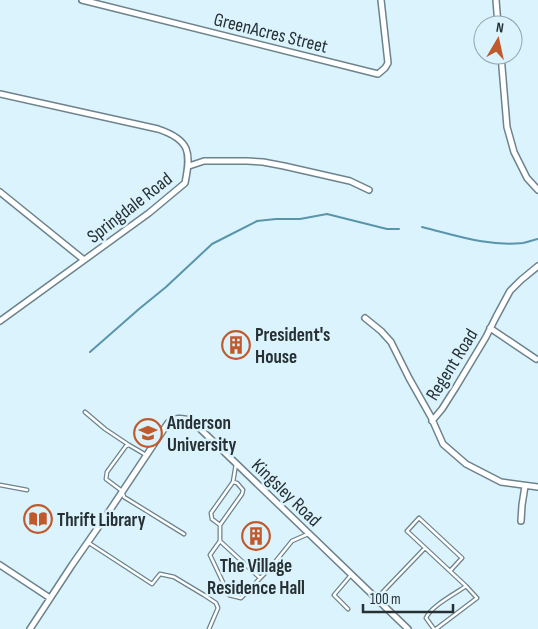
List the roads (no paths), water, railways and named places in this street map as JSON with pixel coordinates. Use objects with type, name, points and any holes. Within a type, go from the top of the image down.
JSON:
[{"type":"street","name":"GreenAcres Street","points":[[82,0],[378,74],[388,63],[381,0]]},
{"type":"street","points":[[496,0],[497,15]]},
{"type":"street","points":[[502,65],[506,127],[514,152],[527,178],[538,190]]},
{"type":"street","name":"Springdale Road","points":[[0,94],[169,132],[178,138],[187,149],[189,166],[185,184],[149,213],[0,321]]},
{"type":"street","points":[[189,166],[204,161],[263,162],[350,181],[368,190]]},
{"type":"street","points":[[0,192],[84,260]]},
{"type":"street","name":"Regent Road","points":[[538,266],[510,292],[456,387],[442,409],[432,420],[443,444],[466,464],[501,482],[538,486]]},
{"type":"street","points":[[365,318],[382,331],[391,342],[432,420]]},
{"type":"street","points":[[490,328],[536,359]]},
{"type":"street","name":"Kingsley Road","points":[[30,629],[146,455],[168,423],[174,418],[191,420],[408,629]]},
{"type":"street","points":[[521,521],[525,486]]},
{"type":"street","points":[[0,565],[50,598]]},
{"type":"lane","points":[[85,412],[105,430],[146,455]]},
{"type":"lane","points":[[130,445],[122,450],[106,478],[122,491],[124,497],[184,534]]},
{"type":"lane","points":[[220,525],[212,519],[211,513],[233,482],[236,464]]},
{"type":"lane","points":[[233,482],[237,483],[243,490],[242,494],[220,525],[220,541],[210,555],[229,595],[241,598],[292,541],[308,534]]},
{"type":"lane","points":[[0,485],[27,490]]},
{"type":"lane","points":[[450,571],[462,558],[419,518],[407,531],[466,586],[477,598],[435,629],[427,621],[427,615],[466,586]]},
{"type":"lane","points":[[220,541],[260,578]]},
{"type":"lane","points":[[88,542],[152,584],[160,574],[174,577],[216,603],[218,608],[209,629]]},
{"type":"lane","points":[[376,599],[425,548]]},
{"type":"lane","points":[[348,609],[334,595],[351,575]]},
{"type":"waterway","points":[[90,352],[166,287],[212,244],[257,221],[300,219],[327,214],[387,229],[399,229]]},
{"type":"waterway","points":[[422,227],[484,242],[510,244],[538,239]]},
{"type":"place","name":"President's House","points":[[236,345]]},
{"type":"place","name":"Anderson University","points":[[148,433]]},
{"type":"place","name":"Thrift Library","points":[[38,519]]},
{"type":"place","name":"The Village Residence Hall","points":[[256,536]]}]
